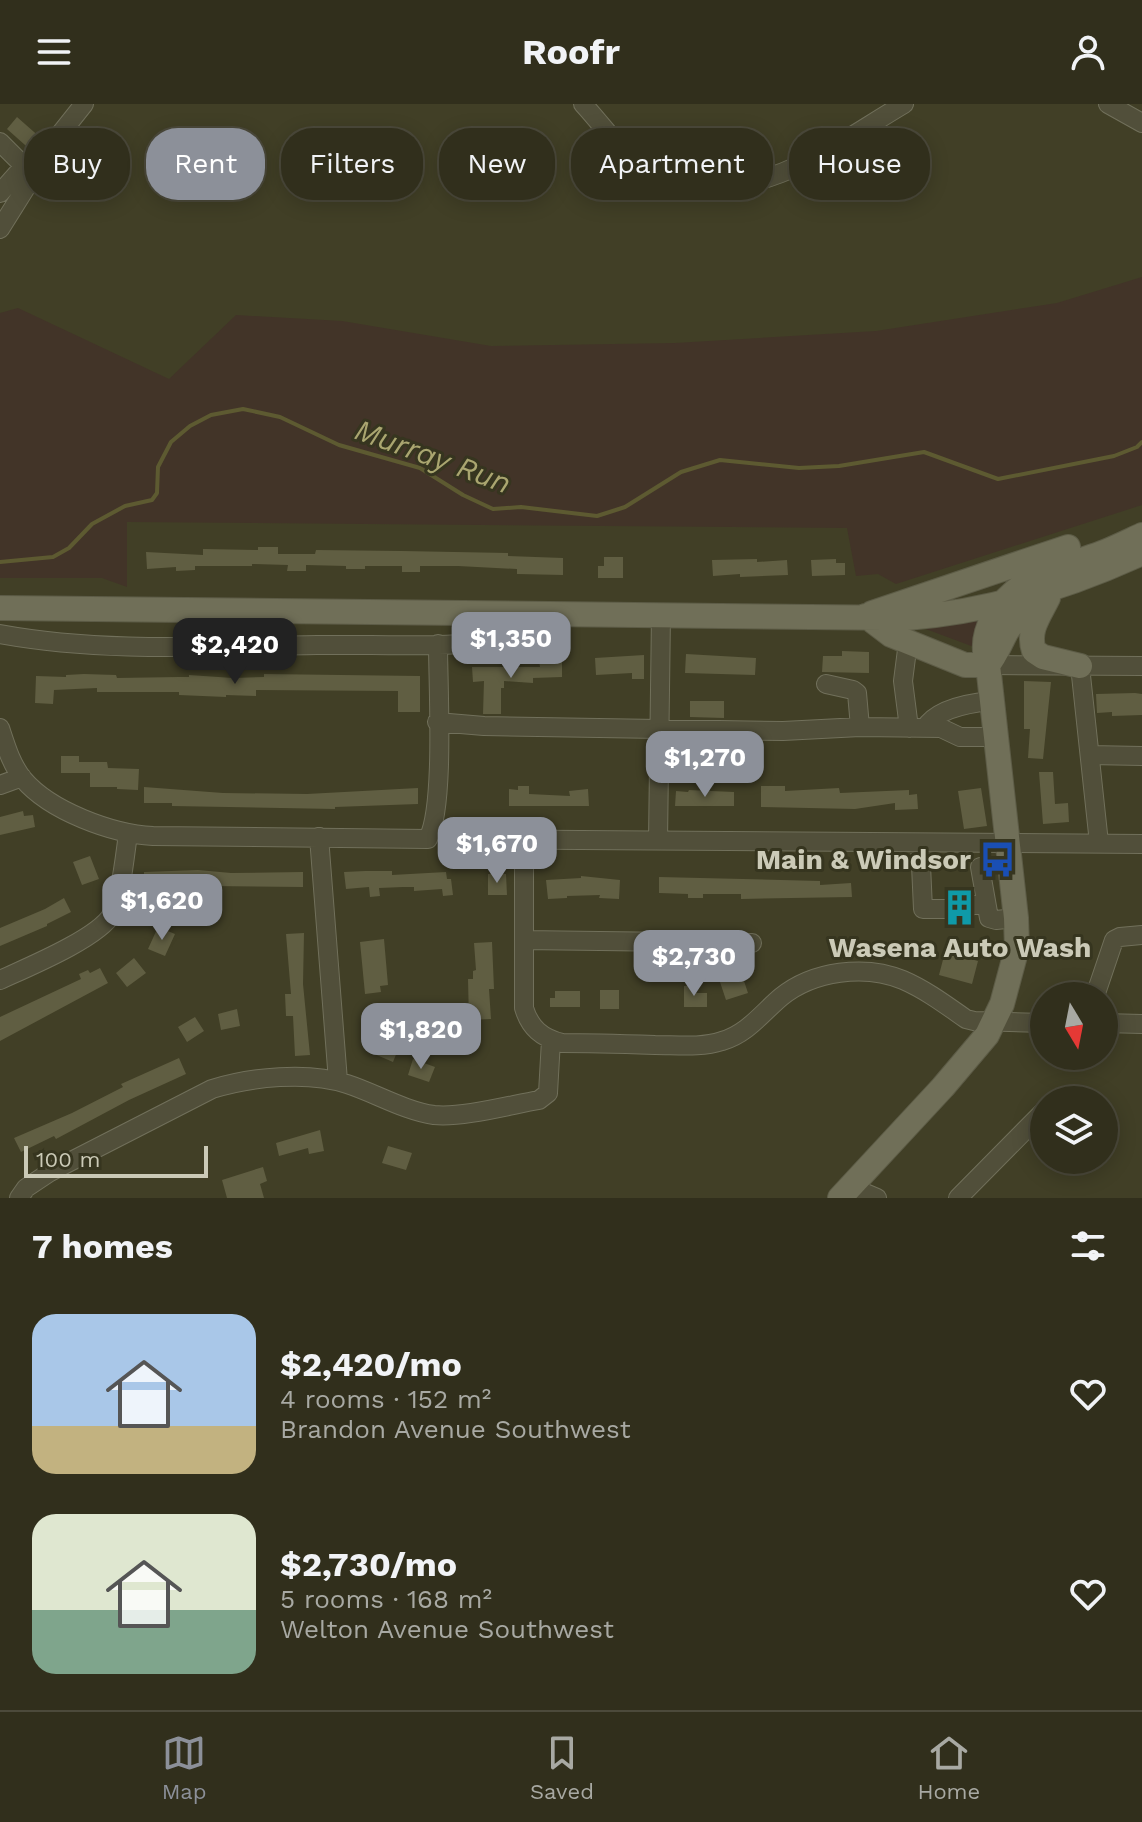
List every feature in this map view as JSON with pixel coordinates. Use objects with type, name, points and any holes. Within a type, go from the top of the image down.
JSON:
[{"type":"main road","points":[[866,616],[913,597],[1142,523]]},
{"type":"main road","points":[[846,1193],[977,1049],[1002,1004],[1017,948],[984,642],[988,627],[1014,590],[1042,573],[1102,553],[1142,535]]},
{"type":"main road","points":[[0,608],[932,616],[1060,589],[1142,553]]},
{"type":"main road","points":[[988,665],[1016,620],[1060,589]]},
{"type":"main road","points":[[1060,589],[1032,629],[1030,639],[1034,651],[1043,657],[1080,666]]},
{"type":"main road","points":[[866,616],[891,635],[965,665],[988,665]]},
{"type":"main road","points":[[866,616],[967,652],[988,665]]},
{"type":"street","points":[[64,128],[84,104]]},
{"type":"street","points":[[583,104],[650,174],[675,188],[689,190],[734,187],[780,175],[835,149],[904,104]]},
{"type":"street","points":[[1108,104],[1142,123]]},
{"type":"street","points":[[0,142],[24,167]]},
{"type":"street","points":[[0,193],[24,174]]},
{"type":"street","points":[[0,229],[24,179]]},
{"type":"street","points":[[0,634],[115,645],[438,644],[518,638],[543,629],[561,614]]},
{"type":"street","points":[[658,841],[661,614]]},
{"type":"street","points":[[908,642],[903,681],[917,728]]},
{"type":"street","points":[[0,728],[12,762],[22,777],[47,799],[112,831],[128,834],[428,839],[435,821],[438,644]]},
{"type":"street","points":[[1119,665],[1142,652]]},
{"type":"street","points":[[988,665],[1142,666]]},
{"type":"street","points":[[1080,666],[1099,843]]},
{"type":"street","points":[[826,684],[857,693],[860,727]]},
{"type":"street","points":[[917,728],[959,706],[991,701]]},
{"type":"street","points":[[437,722],[484,726],[783,731],[860,727],[941,728],[960,737],[995,737]]},
{"type":"street","points":[[1090,755],[1142,756]]},
{"type":"street","points":[[0,785],[22,777]]},
{"type":"street","points":[[0,980],[60,951],[107,921],[116,906],[128,834]]},
{"type":"street","points":[[319,837],[338,1081]]},
{"type":"street","points":[[453,839],[1142,844]]},
{"type":"street","points":[[524,839],[524,1008],[534,1028],[551,1040],[562,1043],[690,1045],[722,1041],[749,1027],[781,997],[800,985],[850,972],[884,974],[900,979],[919,987],[966,1019],[1030,1022]]},
{"type":"street","points":[[920,843],[923,909],[954,909],[985,903]]},
{"type":"street","points":[[980,867],[989,918],[1016,918]]},
{"type":"street","points":[[1100,982],[1114,940],[1142,935]]},
{"type":"street","points":[[524,940],[752,943]]},
{"type":"street","points":[[1118,1023],[1142,1024]]},
{"type":"street","points":[[19,1198],[26,1188],[50,1172],[212,1089],[251,1079],[280,1077],[338,1081],[432,1115],[446,1116],[539,1100],[548,1093],[551,1040]]},
{"type":"street","points":[[958,1198],[1008,1151],[1030,1124]]},
{"type":"street","points":[[846,1193],[877,1198]]},
{"type":"shaded area","points":[[1142,277],[1142,505],[896,584],[878,574],[856,576],[847,528],[127,522],[127,587],[102,578],[0,578],[0,313],[18,308],[169,379],[236,315],[342,321],[491,346],[675,343],[876,331],[1057,303]]},
{"type":"shaded area","points":[[984,613],[974,647],[915,625]]},
{"type":"building","points":[[17,117],[30,128],[24,128],[24,144],[7,129]]},
{"type":"building","points":[[258,547],[278,547],[278,554],[315,554],[316,550],[402,551],[508,553],[508,556],[563,558],[563,575],[517,574],[517,569],[458,566],[420,566],[420,572],[402,572],[402,566],[346,569],[346,566],[306,565],[306,571],[287,571],[288,565],[252,564],[195,566],[195,570],[176,571],[176,567],[147,569],[146,552],[203,555],[203,549],[258,550]]},
{"type":"building","points":[[604,557],[623,557],[623,578],[598,578],[598,566],[604,566]]},
{"type":"building","points":[[757,559],[757,562],[787,560],[788,575],[713,576],[712,560]]},
{"type":"building","points":[[836,559],[836,563],[845,563],[845,575],[812,576],[811,560]]},
{"type":"building","points":[[842,651],[869,652],[869,673],[822,672],[823,656],[842,656]]},
{"type":"building","points":[[686,654],[756,658],[755,675],[685,673]]},
{"type":"building","points":[[644,655],[644,679],[632,679],[632,673],[596,675],[595,658]]},
{"type":"building","points":[[562,660],[562,677],[533,678],[533,683],[504,681],[501,714],[483,714],[484,681],[473,682],[472,667],[540,667],[539,661]]},
{"type":"building","points":[[264,674],[420,676],[420,712],[398,712],[398,691],[256,690],[256,696],[226,697],[179,695],[179,692],[97,692],[97,688],[54,690],[53,704],[35,703],[36,676],[116,675],[117,678],[189,675],[233,678],[264,677]]},
{"type":"building","points":[[1024,681],[1051,682],[1043,759],[1028,758],[1030,729],[1024,729]]},
{"type":"building","points":[[1096,694],[1142,694],[1142,715],[1097,713]]},
{"type":"building","points":[[690,701],[724,701],[724,718],[690,717]]},
{"type":"building","points":[[61,756],[79,756],[79,762],[107,762],[108,768],[139,769],[138,790],[90,787],[90,773],[61,773]]},
{"type":"building","points":[[1039,772],[1053,772],[1055,804],[1068,803],[1069,822],[1043,824]]},
{"type":"building","points":[[518,786],[529,786],[529,794],[570,796],[569,791],[588,789],[589,806],[509,806],[509,789],[518,790]]},
{"type":"building","points":[[761,786],[785,786],[785,791],[839,788],[840,793],[909,790],[909,795],[917,794],[918,809],[895,810],[895,803],[855,809],[761,807]]},
{"type":"building","points":[[144,787],[223,793],[307,794],[418,788],[418,804],[335,809],[172,806],[172,803],[144,803]]},
{"type":"building","points":[[981,788],[987,826],[964,829],[958,791]]},
{"type":"building","points":[[676,791],[734,792],[734,806],[675,806]]},
{"type":"building","points":[[23,811],[24,816],[33,815],[35,827],[0,835],[0,817]]},
{"type":"building","points":[[90,856],[99,879],[82,885],[73,862]]},
{"type":"building","points":[[392,871],[392,875],[446,872],[447,879],[451,879],[453,895],[443,896],[442,889],[414,891],[414,887],[403,887],[379,888],[380,896],[370,897],[369,887],[346,889],[344,872]]},
{"type":"building","points":[[144,872],[303,872],[303,887],[211,886],[154,891],[153,886],[144,887]]},
{"type":"building","points":[[488,874],[506,874],[507,895],[488,895]]},
{"type":"building","points":[[581,876],[620,880],[619,899],[599,898],[600,895],[548,899],[546,880]]},
{"type":"building","points":[[659,877],[820,881],[820,885],[851,883],[852,897],[741,899],[741,894],[703,894],[703,898],[688,898],[688,894],[659,893]]},
{"type":"building","points":[[64,898],[71,912],[0,946],[0,928]]},
{"type":"building","points":[[158,927],[175,934],[165,956],[148,949]]},
{"type":"building","points":[[304,933],[303,984],[310,1055],[295,1056],[293,1016],[286,1016],[285,994],[291,994],[286,934]]},
{"type":"building","points":[[384,939],[388,985],[380,986],[381,992],[365,994],[360,942]]},
{"type":"building","points":[[492,942],[494,989],[489,989],[491,1019],[469,1020],[468,979],[473,979],[473,971],[476,970],[474,943]]},
{"type":"building","points":[[945,952],[978,961],[972,984],[939,975]]},
{"type":"building","points":[[134,958],[146,973],[127,987],[116,973]]},
{"type":"building","points":[[100,968],[108,983],[0,1041],[0,1017],[81,979],[79,974]]},
{"type":"building","points":[[742,975],[748,993],[726,1000],[720,982]]},
{"type":"building","points":[[695,985],[695,993],[707,993],[707,1007],[684,1007],[684,986]]},
{"type":"building","points":[[600,990],[619,990],[619,1009],[600,1009]]},
{"type":"building","points":[[555,991],[580,991],[580,1007],[550,1007],[550,998],[555,998]]},
{"type":"building","points":[[237,1009],[240,1026],[221,1030],[218,1014]]},
{"type":"building","points":[[195,1017],[204,1031],[187,1042],[178,1027]]},
{"type":"building","points":[[378,1038],[399,1047],[393,1062],[372,1053]]},
{"type":"building","points":[[179,1058],[186,1074],[56,1139],[54,1136],[21,1152],[14,1138],[72,1113],[123,1087],[121,1084]]},
{"type":"building","points":[[413,1059],[435,1067],[429,1082],[408,1075]]},
{"type":"building","points":[[320,1130],[324,1151],[309,1154],[308,1148],[279,1156],[276,1143]]},
{"type":"building","points":[[388,1146],[412,1153],[406,1170],[382,1163]]},
{"type":"building","points":[[263,1167],[267,1181],[260,1184],[264,1198],[227,1198],[222,1180]]},
{"type":"waterway","name":"Murray Run","points":[[0,562],[53,557],[69,548],[92,524],[125,506],[152,500],[157,493],[158,467],[171,442],[190,426],[211,415],[243,409],[280,417],[339,445],[420,468],[463,495],[493,509],[521,507],[597,516],[625,507],[681,472],[720,460],[799,468],[839,466],[924,452],[998,479],[1114,456],[1142,442]]},
{"type":"place","name":"Main & Windsor","points":[[997,859]]},
{"type":"place","name":"Wasena Auto Wash","points":[[960,907]]}]
